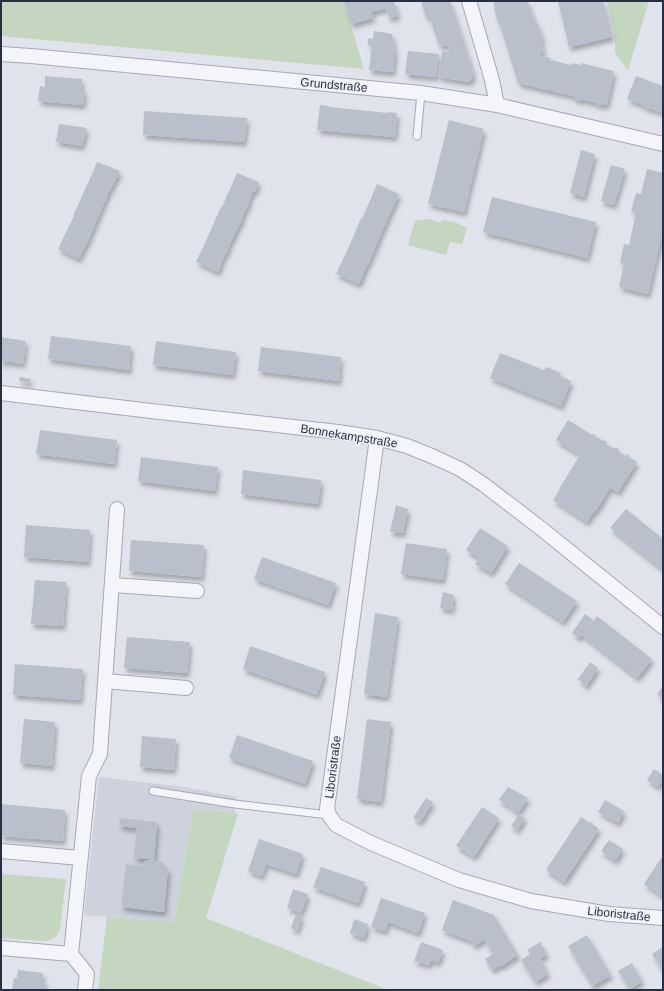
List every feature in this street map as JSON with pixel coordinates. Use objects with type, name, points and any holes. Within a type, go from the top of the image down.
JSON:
[{"type":"street","points":[[469,1],[492,80],[497,105]]},
{"type":"street","name":"Grundstraße","points":[[1,54],[421,93],[497,105],[663,144]]},
{"type":"street","name":"Bonnekampstraße","points":[[1,393],[338,432],[377,438],[407,446],[460,469],[482,484],[544,530],[663,627]]},
{"type":"street","name":"Liboristraße","points":[[377,438],[327,809],[329,815],[336,825],[357,836],[459,880],[531,901],[609,914],[663,918]]},
{"type":"street","points":[[85,990],[87,974],[71,954],[89,776],[100,754],[113,585],[117,509]]},
{"type":"street","points":[[113,585],[197,591]]},
{"type":"street","points":[[105,681],[186,688]]},
{"type":"street","points":[[1,852],[80,858]]},
{"type":"street","points":[[1,948],[71,954]]},
{"type":"lane","points":[[417,136],[421,93]]},
{"type":"lane","points":[[153,791],[235,804],[329,815]]},
{"type":"shaded area","points":[[99,777],[184,787],[237,797],[234,812],[193,810],[174,922],[84,915]]},
{"type":"green space","points":[[1,1],[344,1],[364,69],[1,36]]},
{"type":"green space","points":[[607,1],[649,1],[628,70],[615,53],[615,37]]},
{"type":"green space","points":[[429,219],[441,223],[442,220],[454,222],[467,228],[462,244],[450,242],[446,255],[408,245],[415,221]]},
{"type":"green space","points":[[193,810],[234,812],[238,814],[206,918],[388,990],[98,990],[107,917],[174,922]]},
{"type":"green space","points":[[1,874],[66,879],[60,930],[58,935],[45,941],[1,938]]},
{"type":"building","points":[[344,1],[394,1],[398,16],[389,18],[386,8],[371,12],[373,18],[351,24]]},
{"type":"building","points":[[421,1],[450,1],[474,75],[469,82],[438,77],[442,51],[448,52],[449,46],[439,45],[429,16],[426,18]]},
{"type":"building","points":[[493,1],[528,1],[535,23],[537,22],[543,40],[541,41],[544,52],[540,53],[541,56],[551,58],[550,60],[571,65],[572,63],[581,65],[581,63],[614,71],[607,105],[601,104],[601,106],[581,99],[580,101],[573,98],[573,96],[518,83],[499,22],[498,23]]},
{"type":"building","points":[[558,1],[603,1],[612,37],[569,47]]},
{"type":"building","points":[[374,31],[392,34],[395,53],[393,72],[369,70],[372,46],[368,45],[368,38],[373,39]]},
{"type":"building","points":[[408,51],[439,54],[436,77],[405,74]]},
{"type":"building","points":[[45,76],[82,79],[81,90],[85,90],[83,105],[38,101],[40,86],[45,87]]},
{"type":"building","points":[[636,76],[663,86],[663,113],[650,108],[649,109],[627,99]]},
{"type":"building","points":[[320,105],[397,113],[395,137],[317,130]]},
{"type":"building","points":[[144,111],[247,118],[244,142],[143,135]]},
{"type":"building","points":[[449,120],[484,129],[464,212],[428,204]]},
{"type":"building","points":[[59,124],[87,128],[82,146],[56,142]]},
{"type":"building","points":[[581,150],[595,154],[584,197],[570,193]]},
{"type":"building","points":[[97,162],[120,171],[107,196],[79,259],[58,249]]},
{"type":"building","points":[[611,165],[625,169],[614,205],[601,201]]},
{"type":"building","points":[[647,169],[663,173],[663,230],[648,294],[619,287],[624,264],[620,263],[624,244],[629,245],[636,213],[631,212],[636,193],[641,194]]},
{"type":"building","points":[[237,173],[259,182],[255,192],[253,191],[250,201],[218,272],[196,262]]},
{"type":"building","points":[[377,184],[399,194],[359,284],[336,274]]},
{"type":"building","points":[[492,197],[596,222],[587,258],[483,232]]},
{"type":"building","points":[[51,336],[131,346],[129,370],[48,359]]},
{"type":"building","points":[[1,337],[26,341],[23,364],[5,361],[5,363],[1,362]]},
{"type":"building","points":[[156,341],[236,352],[233,375],[153,365]]},
{"type":"building","points":[[261,347],[341,357],[339,381],[258,371]]},
{"type":"building","points":[[500,353],[544,370],[546,367],[561,373],[560,376],[571,381],[561,406],[490,378]]},
{"type":"building","points":[[20,377],[31,379],[30,383],[19,381]]},
{"type":"building","points":[[568,420],[592,435],[594,434],[603,441],[604,440],[607,442],[606,444],[615,449],[616,447],[619,449],[618,451],[626,456],[627,454],[629,455],[629,457],[637,462],[618,492],[610,488],[596,511],[594,511],[587,522],[553,500],[580,455],[556,440]]},
{"type":"building","points":[[40,430],[117,440],[114,464],[36,454]]},
{"type":"building","points":[[141,457],[218,467],[215,491],[138,481]]},
{"type":"building","points":[[243,470],[321,480],[318,504],[241,494]]},
{"type":"building","points":[[396,505],[408,509],[403,533],[390,532]]},
{"type":"building","points":[[626,509],[663,539],[663,570],[610,528]]},
{"type":"building","points":[[26,525],[90,530],[88,562],[24,557]]},
{"type":"building","points":[[480,528],[508,546],[491,573],[475,564],[479,558],[466,550]]},
{"type":"building","points":[[131,540],[204,545],[202,577],[129,571]]},
{"type":"building","points":[[406,543],[447,549],[443,580],[401,574]]},
{"type":"building","points":[[262,557],[336,583],[328,605],[254,579]]},
{"type":"building","points":[[519,563],[577,601],[563,622],[505,584]]},
{"type":"building","points":[[35,580],[66,582],[63,626],[31,624]]},
{"type":"building","points":[[443,592],[454,595],[452,610],[440,608]]},
{"type":"building","points":[[375,613],[398,617],[387,697],[364,694]]},
{"type":"building","points":[[585,614],[593,620],[579,638],[572,633]]},
{"type":"building","points":[[597,616],[652,659],[637,678],[582,635]]},
{"type":"building","points":[[127,637],[190,642],[187,673],[124,668]]},
{"type":"building","points":[[250,646],[325,672],[317,695],[243,669]]},
{"type":"building","points":[[590,662],[598,668],[586,686],[578,679]]},
{"type":"building","points":[[15,664],[83,669],[80,700],[13,695]]},
{"type":"building","points":[[663,686],[663,699],[657,694]]},
{"type":"building","points":[[24,719],[55,722],[52,766],[20,763]]},
{"type":"building","points":[[367,719],[391,722],[381,802],[357,799]]},
{"type":"building","points":[[237,735],[313,761],[305,784],[229,758]]},
{"type":"building","points":[[142,736],[176,739],[174,770],[140,767]]},
{"type":"building","points":[[654,769],[663,775],[663,779],[658,787],[647,780]]},
{"type":"building","points":[[508,787],[528,798],[518,813],[499,800]]},
{"type":"building","points":[[426,798],[433,802],[420,822],[413,818]]},
{"type":"building","points":[[605,800],[624,811],[618,823],[598,812]]},
{"type":"building","points":[[1,804],[65,810],[63,841],[1,836]]},
{"type":"building","points":[[482,807],[499,818],[474,857],[456,846]]},
{"type":"building","points":[[519,814],[525,818],[517,830],[511,826]]},
{"type":"building","points":[[581,817],[590,823],[593,823],[592,824],[599,829],[564,882],[546,870]]},
{"type":"building","points":[[120,818],[157,822],[154,861],[163,862],[163,868],[168,868],[164,912],[121,907],[126,864],[144,866],[145,860],[149,861],[149,859],[134,858],[137,828],[119,826]]},
{"type":"building","points":[[259,839],[303,854],[296,874],[266,864],[262,876],[248,871]]},
{"type":"building","points":[[609,840],[623,849],[615,861],[601,851]]},
{"type":"building","points":[[663,855],[663,894],[662,896],[644,884]]},
{"type":"building","points":[[321,867],[365,882],[359,901],[357,903],[313,887]]},
{"type":"building","points":[[293,889],[308,894],[301,913],[287,908]]},
{"type":"building","points":[[381,898],[425,913],[418,933],[388,922],[385,931],[371,927]]},
{"type":"building","points":[[453,900],[494,915],[518,955],[492,970],[485,959],[493,954],[484,939],[474,946],[471,941],[442,930]]},
{"type":"building","points":[[296,914],[302,916],[297,931],[291,928]]},
{"type":"building","points":[[354,919],[368,924],[364,938],[350,933]]},
{"type":"building","points":[[587,935],[611,975],[592,986],[568,946]]},
{"type":"building","points":[[421,942],[443,950],[438,963],[431,960],[429,965],[414,961]]},
{"type":"building","points":[[540,942],[547,954],[540,958],[548,974],[535,982],[521,960],[530,954],[527,950]]},
{"type":"building","points":[[663,947],[663,971],[652,954]]},
{"type":"building","points":[[632,963],[642,981],[630,989],[618,971]]},
{"type":"building","points":[[18,970],[43,973],[42,981],[45,981],[44,990],[12,990],[14,978],[17,978]]}]
